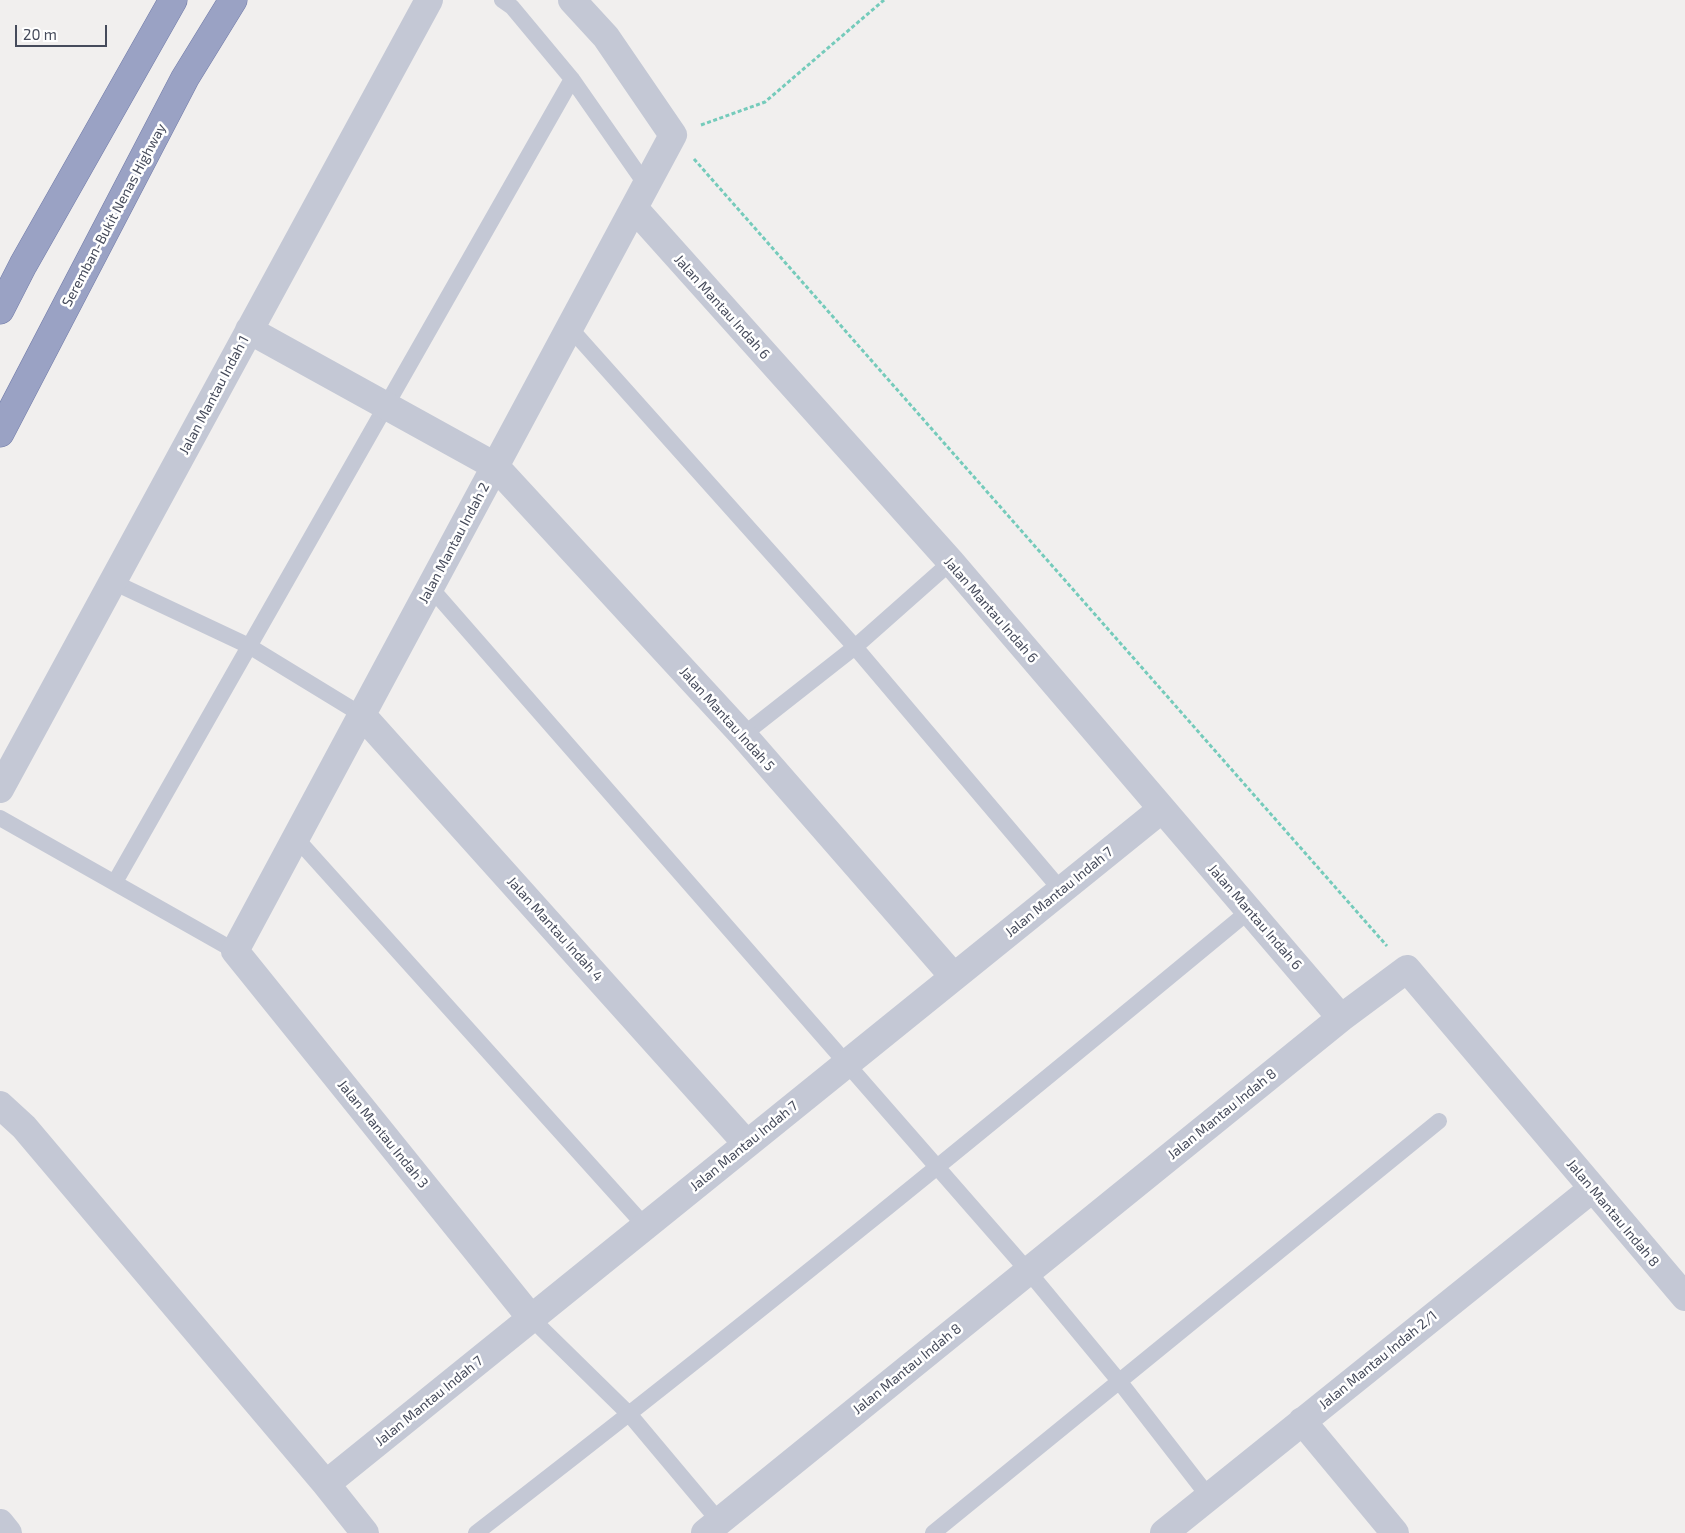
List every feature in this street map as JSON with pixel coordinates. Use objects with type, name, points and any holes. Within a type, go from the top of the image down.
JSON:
[{"type":"highway","points":[[0,310],[23,265],[174,0]]},
{"type":"highway","name":"Seremban-Bukit Nenas Highway","points":[[0,433],[185,78],[234,0]]},
{"type":"street","name":"Jalan Mantau Indah 1","points":[[0,790],[428,0]]},
{"type":"street","points":[[572,0],[606,37],[673,135]]},
{"type":"street","name":"Jalan Mantau Indah 2","points":[[235,951],[673,135]]},
{"type":"street","name":"Jalan Mantau Indah 6","points":[[634,208],[951,562],[1341,1018]]},
{"type":"street","name":"Jalan Mantau Indah 5","points":[[249,330],[387,404],[495,466],[743,735],[954,977]]},
{"type":"street","name":"Jalan Mantau Indah 4","points":[[362,715],[747,1144]]},
{"type":"street","name":"Jalan Mantau Indah 7","points":[[326,1484],[1162,809]]},
{"type":"street","name":"Jalan Mantau Indah 3","points":[[235,951],[531,1318]]},
{"type":"street","name":"Jalan Mantau Indah 8","points":[[712,1527],[1341,1018],[1407,969],[1685,1297]]},
{"type":"street","points":[[0,1105],[24,1127],[326,1484],[365,1533]]},
{"type":"street","name":"Jalan Mantau Indah 2/1","points":[[1164,1533],[1592,1189]]},
{"type":"street","points":[[1302,1421],[1395,1533]]},
{"type":"street","points":[[0,1523],[8,1533]]},
{"type":"lane","points":[[502,0],[512,7],[572,79],[646,185]]},
{"type":"lane","points":[[115,882],[572,79]]},
{"type":"lane","points":[[570,328],[854,647],[1061,890]]},
{"type":"lane","points":[[743,735],[854,647],[951,562]]},
{"type":"lane","points":[[113,582],[249,646],[362,715]]},
{"type":"lane","points":[[430,587],[1028,1271],[1119,1381],[1209,1496]]},
{"type":"lane","points":[[0,818],[235,951]]},
{"type":"lane","points":[[296,838],[645,1226]]},
{"type":"lane","points":[[476,1533],[630,1414],[938,1168],[1249,911]]},
{"type":"lane","points":[[932,1533],[1439,1120]]},
{"type":"lane","points":[[531,1318],[630,1414],[712,1527]]},
{"type":"path","points":[[884,0],[765,102],[673,135],[1407,969]]}]
